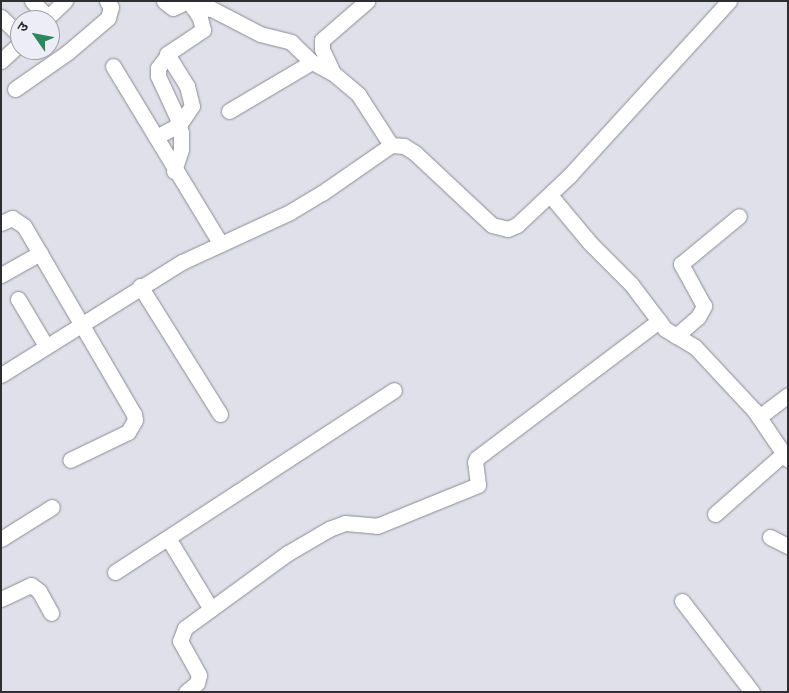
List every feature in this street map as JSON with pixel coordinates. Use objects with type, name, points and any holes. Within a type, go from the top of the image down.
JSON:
[{"type":"street","points":[[56,10],[65,1]]},
{"type":"street","points":[[15,89],[68,52],[108,18],[111,7],[107,1]]},
{"type":"street","points":[[164,1],[173,8],[190,3],[212,9],[260,34],[286,40],[312,62],[333,73],[358,94],[391,145]]},
{"type":"street","points":[[333,73],[322,49],[322,40],[367,1]]},
{"type":"street","points":[[1,375],[140,286],[221,244],[290,212],[391,145],[404,146],[414,153],[484,220],[500,228],[517,225],[550,195],[729,1]]},
{"type":"street","points":[[174,171],[181,149],[179,125],[158,76],[158,68],[167,54],[203,30],[190,3]]},
{"type":"street","points":[[1,17],[10,26]]},
{"type":"street","points":[[156,137],[179,125],[191,112],[192,98],[167,54]]},
{"type":"street","points":[[229,111],[312,62]]},
{"type":"street","points":[[113,66],[156,137],[174,171],[206,215],[221,244]]},
{"type":"street","points":[[550,195],[590,243],[631,284],[659,321],[676,336],[701,353],[759,417],[785,457],[715,514]]},
{"type":"street","points":[[676,336],[698,317],[704,306],[681,264],[739,216]]},
{"type":"street","points":[[1,223],[12,218],[20,220],[82,322],[136,420],[128,432],[70,460]]},
{"type":"street","points":[[1,275],[40,253]]},
{"type":"street","points":[[140,286],[220,414]]},
{"type":"street","points":[[18,298],[46,346]]},
{"type":"street","points":[[186,692],[197,683],[200,675],[182,647],[180,637],[185,628],[288,553],[329,529],[345,523],[377,526],[476,486],[480,482],[475,462],[477,458],[659,321]]},
{"type":"street","points":[[116,572],[394,390]]},
{"type":"street","points":[[759,417],[788,396]]},
{"type":"street","points":[[1,539],[52,508]]},
{"type":"street","points":[[770,537],[788,546]]},
{"type":"street","points":[[168,538],[211,608]]},
{"type":"street","points":[[1,600],[31,585],[52,613]]},
{"type":"street","points":[[682,601],[752,692]]}]
